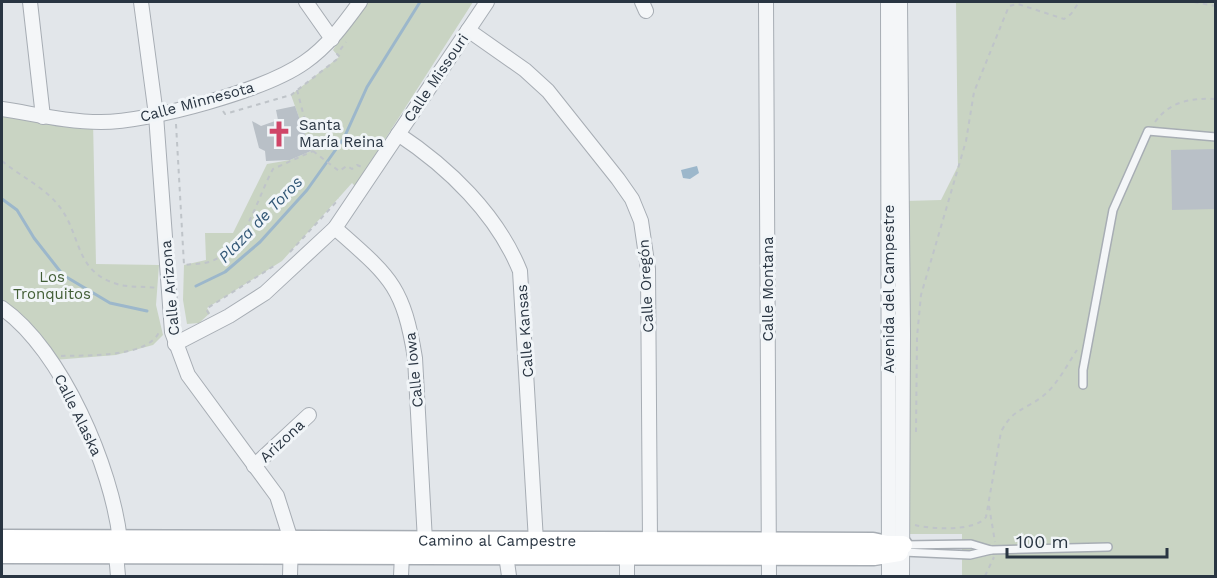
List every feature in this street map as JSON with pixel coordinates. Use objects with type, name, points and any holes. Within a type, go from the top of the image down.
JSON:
[{"type":"street","points":[[30,2],[43,117]]},
{"type":"street","name":"Calle Arizona","points":[[141,2],[156,115],[172,332],[175,344],[194,384],[277,496],[291,547],[290,576]]},
{"type":"street","points":[[306,2],[332,39]]},
{"type":"street","name":"Calle Minnesota","points":[[2,109],[43,117],[105,122],[156,115],[270,81],[307,62],[332,39],[360,2]]},
{"type":"street","name":"Calle Missouri","points":[[175,344],[230,316],[265,293],[335,228],[487,2]]},
{"type":"street","name":"Calle Montana","points":[[766,2],[769,576]]},
{"type":"street","name":"Avenida del Campestre","points":[[888,2],[895,133],[897,333],[895,549],[889,576]]},
{"type":"street","name":"Avenida del Campestre","points":[[895,133],[900,2]]},
{"type":"street","name":"Calle Oregón","points":[[468,30],[525,70],[548,91],[618,179],[632,199],[641,221],[648,269],[650,541]]},
{"type":"street","name":"Calle Kansas","points":[[398,134],[439,164],[467,192],[502,236],[520,271],[536,541]]},
{"type":"street","name":"Calle Iowa","points":[[335,228],[384,271],[394,284],[411,330],[415,358],[426,541]]},
{"type":"street","name":"Calle Alaska","points":[[2,308],[37,339],[69,392],[106,474],[117,511],[118,576]]},
{"type":"street","name":"Arizona","points":[[254,466],[309,415]]},
{"type":"street","name":"Camino al Campestre","points":[[2,539],[118,547]]},
{"type":"street","name":"Camino al Campestre","points":[[2,554],[118,547],[291,547],[426,541],[650,541],[769,549]]},
{"type":"street","name":"Camino al Campestre","points":[[291,547],[402,555],[627,556],[873,542],[895,549]]},
{"type":"street","name":"Avenida del Campestre","points":[[895,549],[902,576]]},
{"type":"street","points":[[401,576],[402,555]]},
{"type":"street","points":[[506,555],[509,576]]},
{"type":"street","points":[[627,556],[627,576]]},
{"type":"lane","points":[[1083,385],[1083,370],[1113,210],[1148,131],[1215,137]]},
{"type":"lane","name":"Camino al Campestre","points":[[895,549],[971,544],[994,551]]},
{"type":"lane","name":"Camino al Campestre","points":[[895,549],[970,555],[994,551],[1108,547]]},
{"type":"path","points":[[916,433],[917,337],[921,296],[966,141],[974,92],[1009,6],[1018,4],[1064,19],[1071,14],[1079,2]]},
{"type":"path","points":[[1194,2],[1215,6]]},
{"type":"path","points":[[221,105],[225,114],[291,95],[339,57],[337,54],[350,36]]},
{"type":"path","points":[[297,90],[313,151],[339,171],[347,166],[351,169],[357,165],[367,169]]},
{"type":"path","points":[[1148,131],[1161,113],[1176,103],[1196,98],[1215,99]]},
{"type":"path","points":[[176,122],[184,265],[210,262],[229,251],[251,219],[273,169],[313,151]]},
{"type":"path","points":[[2,161],[40,187],[62,210],[82,260],[98,275],[117,284],[157,288],[157,296]]},
{"type":"path","points":[[290,252],[345,192]]},
{"type":"path","points":[[210,313],[206,309],[282,261]]},
{"type":"path","points":[[60,356],[113,355],[149,344],[158,336],[161,327]]},
{"type":"path","points":[[915,514],[915,526],[971,527],[986,517],[998,444],[1005,424],[1011,414],[1043,396],[1064,370],[1092,328]]},
{"type":"path","points":[[988,503],[995,542]]},
{"type":"path","points":[[985,576],[994,551]]},
{"type":"green space","points":[[367,2],[473,2],[355,186],[352,183],[282,261],[207,308],[210,313],[199,323],[187,324],[183,300],[184,265],[206,260],[205,233],[233,233],[267,164],[290,160],[311,151],[291,95],[339,57],[333,50],[348,24]]},
{"type":"green space","points":[[956,2],[1215,2],[1215,576],[962,576],[962,534],[910,534],[905,201],[941,200],[958,166]]},
{"type":"green space","name":"Los Tronquitos","points":[[2,106],[93,121],[96,264],[159,265],[156,305],[163,335],[153,345],[116,355],[54,360],[2,306]]},
{"type":"water","points":[[697,166],[699,173],[690,179],[683,178],[681,170]]},
{"type":"building","name":"Santa María Reina","points":[[295,106],[311,151],[290,160],[266,161],[265,151],[259,148],[252,121],[261,126],[278,120],[276,110]]},
{"type":"building","points":[[1215,149],[1215,209],[1172,210],[1171,150]]},
{"type":"waterway","name":"Plaza de Toros","points":[[196,286],[225,272],[260,242],[307,190],[344,138],[367,87],[420,2]]},
{"type":"waterway","name":"Plaza de Toros","points":[[2,199],[17,210],[34,238],[63,275],[110,303],[147,311]]},
{"type":"place","name":"Santa María Reina","points":[[279,134]]}]
